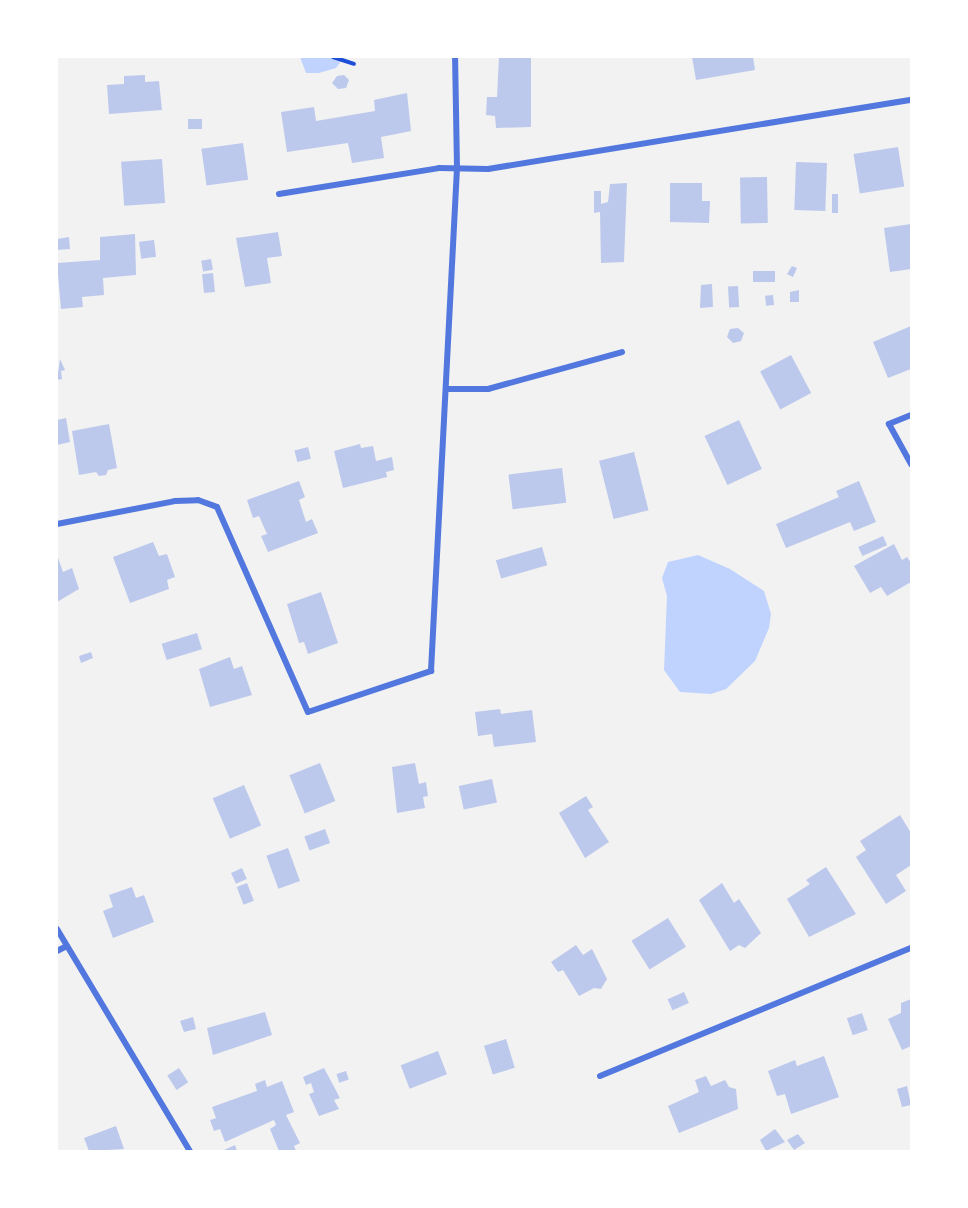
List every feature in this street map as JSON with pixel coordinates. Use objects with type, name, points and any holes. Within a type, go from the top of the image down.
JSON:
[{"type":"street","points":[[57,524],[175,501],[198,500],[217,507],[308,712],[431,671],[448,389],[457,168],[455,57]]},
{"type":"street","points":[[279,194],[457,168],[488,169],[688,139],[911,100]]},
{"type":"street","points":[[448,389],[488,390],[622,352]]},
{"type":"street","points":[[911,415],[889,424],[911,464]]},
{"type":"street","points":[[57,929],[190,1151]]},
{"type":"street","points":[[57,951],[67,946]]},
{"type":"street","points":[[600,1076],[911,948]]},
{"type":"path","points":[[333,57],[354,64]]},
{"type":"water","points":[[300,57],[344,57],[336,68],[319,73],[306,73]]},
{"type":"water","points":[[698,555],[730,569],[764,591],[771,614],[769,628],[755,661],[726,689],[711,694],[680,692],[664,670],[667,596],[662,578],[668,562]]},
{"type":"building","points":[[499,57],[531,57],[531,127],[496,128],[495,116],[486,115],[487,97],[497,97]]},
{"type":"building","points":[[692,57],[753,57],[755,70],[696,80]]},
{"type":"building","points":[[145,75],[145,82],[159,81],[162,110],[109,114],[107,85],[124,84],[124,76]]},
{"type":"building","points":[[344,75],[349,80],[346,88],[338,89],[332,83],[337,76]]},
{"type":"building","points":[[407,93],[411,131],[381,137],[384,158],[352,163],[348,143],[287,152],[281,112],[314,107],[316,121],[375,111],[374,100]]},
{"type":"building","points":[[188,119],[202,119],[202,129],[188,129]]},
{"type":"building","points":[[243,143],[248,180],[207,185],[201,149]]},
{"type":"building","points":[[898,147],[904,187],[860,194],[854,154]]},
{"type":"building","points":[[162,159],[165,203],[124,206],[121,162]]},
{"type":"building","points":[[796,162],[827,163],[825,211],[794,210]]},
{"type":"building","points":[[740,177],[767,177],[768,223],[741,223]]},
{"type":"building","points":[[627,183],[624,262],[601,263],[600,212],[594,213],[594,191],[601,191],[601,204],[608,202],[610,184]]},
{"type":"building","points":[[670,183],[702,183],[702,201],[710,201],[709,223],[670,222]]},
{"type":"building","points":[[832,194],[838,194],[838,213],[832,213]]},
{"type":"building","points":[[911,224],[911,269],[890,272],[884,228]]},
{"type":"building","points":[[278,232],[282,256],[267,258],[271,283],[245,287],[236,238]]},
{"type":"building","points":[[135,234],[136,275],[103,278],[104,295],[82,297],[83,307],[61,309],[57,263],[100,260],[100,237]]},
{"type":"building","points":[[69,237],[70,249],[57,250],[57,239]]},
{"type":"building","points":[[154,240],[156,257],[141,259],[139,242]]},
{"type":"building","points":[[211,259],[213,270],[203,272],[201,261]]},
{"type":"building","points":[[792,266],[797,268],[793,277],[787,274]]},
{"type":"building","points":[[753,271],[775,271],[775,282],[753,282]]},
{"type":"building","points":[[213,273],[215,292],[204,293],[202,274]]},
{"type":"building","points":[[712,284],[713,307],[700,308],[701,285]]},
{"type":"building","points":[[738,286],[739,307],[729,307],[728,287]]},
{"type":"building","points":[[799,290],[799,302],[790,302],[790,292]]},
{"type":"building","points":[[773,295],[774,305],[766,306],[765,296]]},
{"type":"building","points":[[911,326],[911,369],[888,378],[873,342]]},
{"type":"building","points":[[738,328],[744,333],[741,341],[733,343],[727,337],[730,329]]},
{"type":"building","points":[[791,355],[811,393],[780,409],[760,371]]},
{"type":"building","points":[[60,359],[65,370],[61,371],[62,379],[57,380]]},
{"type":"building","points":[[66,418],[70,442],[57,445],[57,420]]},
{"type":"building","points":[[739,420],[762,469],[727,485],[705,436]]},
{"type":"building","points":[[109,424],[117,468],[108,470],[106,475],[99,476],[96,472],[79,475],[72,431]]},
{"type":"building","points":[[360,444],[361,448],[373,446],[376,461],[392,457],[394,470],[386,472],[387,477],[343,488],[334,451]]},
{"type":"building","points":[[308,447],[311,459],[297,462],[294,450]]},
{"type":"building","points":[[634,452],[649,510],[614,519],[599,461]]},
{"type":"building","points":[[562,468],[566,503],[513,509],[508,475]]},
{"type":"building","points":[[299,481],[305,497],[299,500],[306,522],[312,519],[318,533],[268,552],[261,536],[267,534],[259,516],[253,518],[247,500]]},
{"type":"building","points":[[859,481],[876,522],[854,531],[850,522],[786,548],[776,524],[839,497],[836,491]]},
{"type":"building","points":[[883,536],[887,545],[862,556],[858,547]]},
{"type":"building","points":[[153,542],[159,556],[167,554],[175,577],[167,580],[169,589],[130,603],[113,557]]},
{"type":"building","points":[[894,544],[902,560],[907,557],[911,563],[911,582],[887,596],[881,587],[870,593],[854,566]]},
{"type":"building","points":[[542,547],[547,565],[501,578],[496,560]]},
{"type":"building","points":[[57,555],[63,572],[72,568],[79,589],[57,602]]},
{"type":"building","points":[[321,592],[338,643],[308,654],[304,642],[299,643],[287,604]]},
{"type":"building","points":[[197,633],[202,649],[167,660],[162,644]]},
{"type":"building","points":[[91,652],[93,658],[81,663],[79,656]]},
{"type":"building","points":[[230,657],[234,669],[242,666],[252,695],[210,707],[199,669]]},
{"type":"building","points":[[500,709],[501,714],[532,710],[536,742],[494,747],[492,734],[478,736],[475,712]]},
{"type":"building","points":[[320,763],[335,801],[305,813],[289,775]]},
{"type":"building","points":[[415,763],[419,784],[426,782],[428,796],[423,797],[425,808],[397,813],[392,767]]},
{"type":"building","points":[[492,779],[497,802],[464,810],[459,786]]},
{"type":"building","points":[[244,785],[261,826],[230,839],[213,798]]},
{"type":"building","points":[[586,796],[593,807],[588,810],[609,842],[585,858],[559,813]]},
{"type":"building","points":[[900,815],[911,833],[911,865],[896,875],[906,891],[886,904],[856,857],[866,850],[860,841]]},
{"type":"building","points":[[325,829],[330,843],[309,851],[304,837]]},
{"type":"building","points":[[288,848],[300,881],[278,889],[266,856]]},
{"type":"building","points":[[826,867],[856,914],[809,937],[787,899],[810,884],[806,880]]},
{"type":"building","points":[[242,868],[247,879],[236,884],[231,873]]},
{"type":"building","points":[[247,883],[254,901],[244,905],[237,887]]},
{"type":"building","points":[[722,883],[734,903],[739,899],[761,933],[745,948],[739,945],[730,951],[699,900]]},
{"type":"building","points":[[132,887],[136,898],[144,895],[154,922],[113,938],[103,911],[113,907],[109,895]]},
{"type":"building","points":[[668,918],[686,947],[650,970],[632,941]]},
{"type":"building","points":[[576,945],[583,955],[592,949],[607,979],[601,989],[594,988],[579,996],[563,970],[558,972],[551,962]]},
{"type":"building","points":[[684,992],[689,1003],[672,1010],[668,999]]},
{"type":"building","points":[[911,999],[911,1046],[902,1050],[888,1019],[901,1013],[901,1003]]},
{"type":"building","points":[[265,1012],[272,1035],[213,1055],[207,1028]]},
{"type":"building","points":[[862,1013],[868,1030],[853,1035],[847,1018]]},
{"type":"building","points":[[193,1017],[196,1029],[184,1032],[180,1021]]},
{"type":"building","points":[[506,1039],[515,1068],[493,1074],[484,1046]]},
{"type":"building","points":[[438,1051],[447,1074],[410,1089],[401,1065]]},
{"type":"building","points":[[824,1056],[839,1097],[791,1114],[785,1094],[777,1096],[768,1071],[795,1060],[797,1066]]},
{"type":"building","points":[[179,1068],[188,1082],[177,1090],[167,1076]]},
{"type":"building","points":[[324,1068],[340,1098],[334,1100],[339,1109],[319,1116],[309,1094],[314,1092],[311,1083],[306,1085],[303,1077]]},
{"type":"building","points":[[346,1071],[349,1080],[339,1083],[336,1074]]},
{"type":"building","points":[[706,1076],[711,1086],[725,1080],[729,1087],[736,1089],[738,1109],[679,1133],[668,1106],[699,1092],[695,1080]]},
{"type":"building","points":[[265,1080],[267,1087],[282,1081],[294,1112],[286,1115],[300,1143],[294,1146],[296,1151],[279,1151],[270,1129],[276,1125],[274,1120],[225,1142],[220,1129],[214,1131],[210,1120],[216,1118],[212,1107],[257,1091],[255,1084]]},
{"type":"building","points":[[907,1086],[911,1105],[902,1107],[897,1089]]},
{"type":"building","points":[[116,1126],[124,1149],[89,1151],[84,1138]]},
{"type":"building","points":[[775,1129],[785,1142],[766,1151],[760,1140]]},
{"type":"building","points":[[798,1134],[805,1143],[794,1150],[787,1140]]},
{"type":"building","points":[[235,1145],[237,1151],[222,1151]]}]
